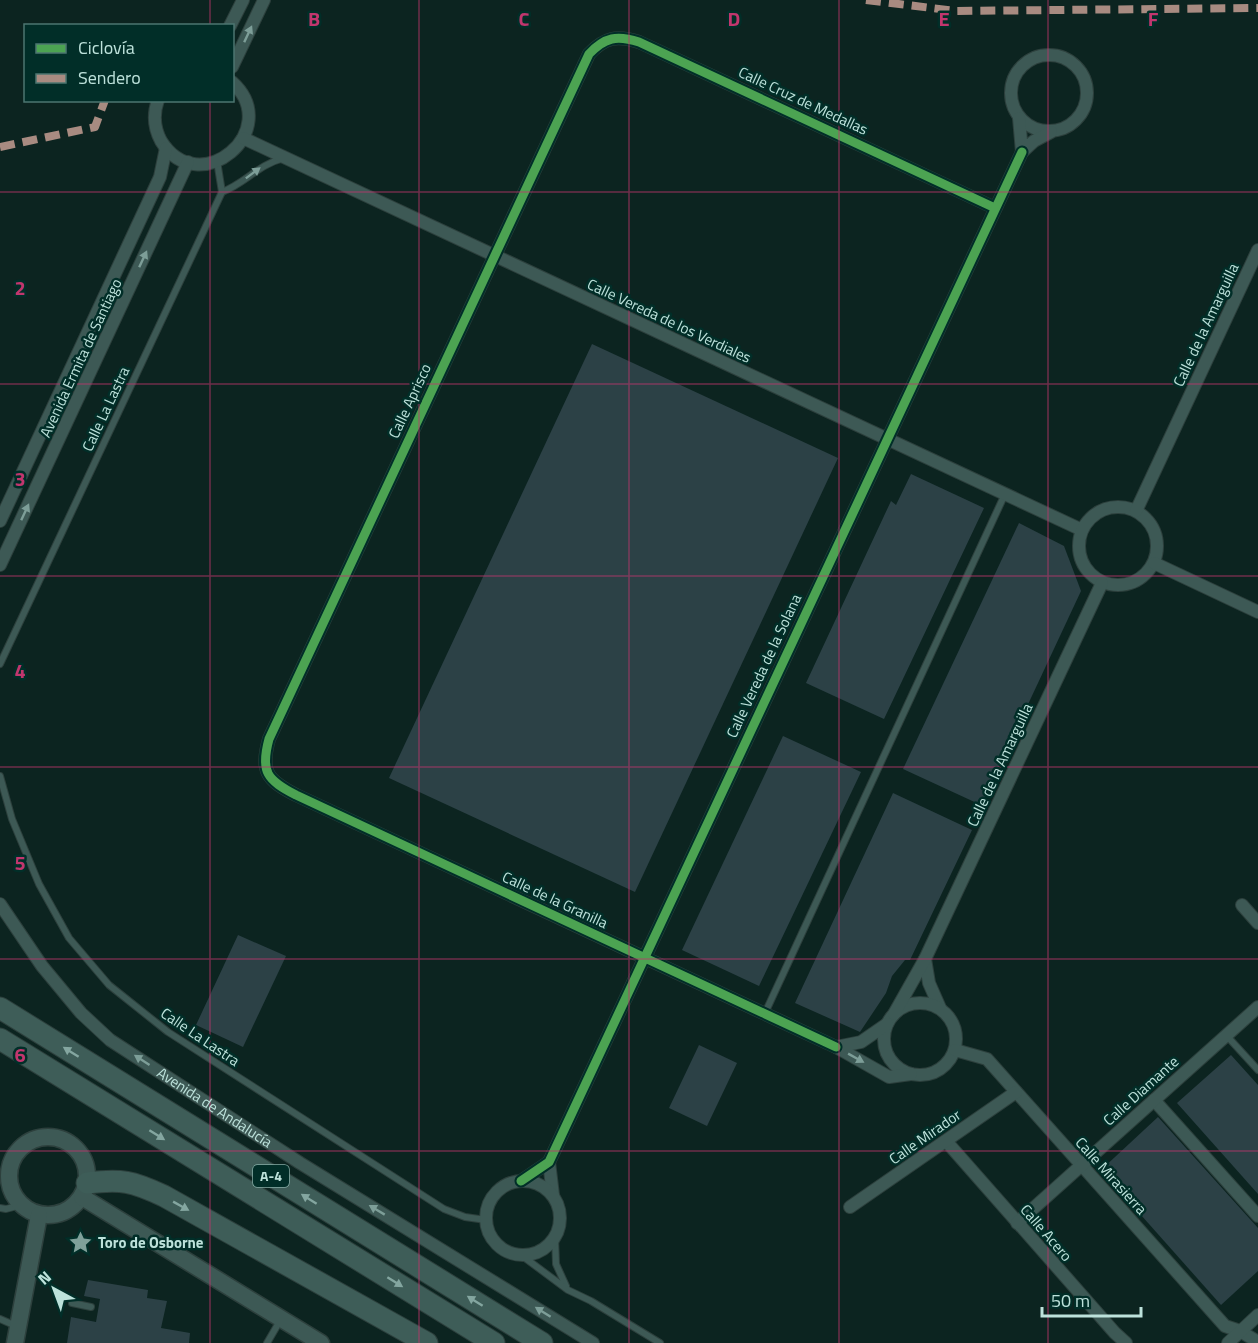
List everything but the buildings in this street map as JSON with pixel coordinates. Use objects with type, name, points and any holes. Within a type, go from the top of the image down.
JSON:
[{"type":"highway","name":"A-4","points":[[0,1008],[542,1343]]},
{"type":"highway","name":"A-4","points":[[0,1039],[494,1343]]},
{"type":"highway","points":[[84,1190],[116,1180],[146,1188],[427,1343]]},
{"type":"street","points":[[231,24],[243,0]]},
{"type":"street","points":[[234,63],[264,0]]},
{"type":"street","name":"Calle Cruz de Medallas","points":[[596,47],[610,39],[624,37],[639,42],[995,208]]},
{"type":"street","name":"Calle Aprisco","points":[[266,772],[264,755],[269,739],[589,54],[596,47]]},
{"type":"street","points":[[1052,55],[1064,58],[1075,65],[1083,75],[1087,87],[1082,112],[1074,122],[1063,129],[1051,132],[1028,126],[1019,118],[1012,106],[1010,94],[1012,81],[1027,61],[1039,56],[1052,55]]},
{"type":"street","points":[[158,102],[154,119],[158,135],[166,148],[176,157],[188,162],[203,164],[217,162],[228,156],[243,138],[248,126],[245,99],[234,85]]},
{"type":"street","points":[[1019,118],[1022,152]]},
{"type":"street","name":"Calle Vereda de la Solana","points":[[549,1162],[1022,152],[1034,141],[1051,132]]},
{"type":"street","name":"Calle Vereda de los Verdiales","points":[[243,138],[1082,530]]},
{"type":"street","name":"Avenida Ermita de Santiago","points":[[0,521],[160,177],[166,148]]},
{"type":"street","name":"Avenida Ermita de Santiago","points":[[0,565],[188,162]]},
{"type":"street","name":"Calle de la Amarguilla","points":[[1136,511],[1257,256]]},
{"type":"street","points":[[1121,507],[1136,511],[1148,520],[1156,533],[1158,548],[1154,563],[1146,575],[1132,584],[1118,586],[1102,583],[1090,574],[1081,561],[1078,546],[1082,530],[1091,517],[1105,509],[1121,507]]},
{"type":"street","points":[[1154,563],[1258,612]]},
{"type":"street","name":"Calle de la Amarguilla","points":[[891,1019],[925,959],[1102,583]]},
{"type":"street","name":"Calle de la Granilla","points":[[266,772],[279,786],[296,795],[836,1047],[889,1077],[913,1074]]},
{"type":"street","name":"Avenida de Andalucía","points":[[0,904],[42,966],[81,1013],[110,1040],[300,1163],[593,1343]]},
{"type":"street","points":[[1242,905],[1258,923]]},
{"type":"street","points":[[925,959],[930,982],[940,1008]]},
{"type":"street","points":[[836,1047],[861,1042],[904,1007],[916,1003],[928,1004],[940,1008],[949,1016],[955,1027],[957,1039],[950,1060],[934,1073],[913,1074],[901,1070],[891,1061],[885,1043],[891,1019]]},
{"type":"street","name":"Calle Diamante","points":[[1017,1223],[1258,1007]]},
{"type":"street","name":"Calle Mirasierra","points":[[955,1050],[987,1059],[1225,1326],[1240,1330],[1258,1342]]},
{"type":"street","name":"Calle Mirador","points":[[850,1207],[1016,1092]]},
{"type":"street","points":[[1154,1100],[1258,1216]]},
{"type":"street","points":[[0,1149],[9,1171],[11,1189],[21,1205],[39,1215],[52,1216],[74,1206],[84,1190],[88,1174],[76,1148],[57,1138],[46,1137],[26,1144],[12,1161],[9,1171]]},
{"type":"street","name":"Calle Acero","points":[[946,1141],[1126,1343]]},
{"type":"street","points":[[549,1162],[553,1195],[560,1216],[555,1237],[540,1251],[521,1255],[501,1248],[488,1231],[486,1220],[492,1198],[510,1184],[521,1181],[549,1162]]},
{"type":"street","points":[[521,1181],[538,1184],[553,1195]]},
{"type":"street","points":[[84,1190],[321,1343]]},
{"type":"street","points":[[16,1335],[39,1215]]},
{"type":"street","points":[[1228,1343],[1258,1315]]},
{"type":"lane","points":[[217,162],[222,192],[233,188],[267,163],[285,158]]},
{"type":"lane","name":"Calle La Lastra","points":[[0,664],[222,192]]},
{"type":"lane","points":[[765,1014],[1005,494]]},
{"type":"lane","name":"Calle La Lastra","points":[[0,776],[12,819],[39,884],[69,938],[109,985],[168,1032],[444,1209],[465,1217],[486,1220]]},
{"type":"lane","points":[[1226,1035],[1258,1070]]},
{"type":"lane","points":[[0,1208],[6,1209],[21,1205]]},
{"type":"lane","points":[[555,1237],[556,1264],[568,1290]]},
{"type":"lane","points":[[521,1255],[568,1290],[591,1301],[660,1343]]},
{"type":"lane","points":[[72,1303],[91,1307]]},
{"type":"lane","points":[[0,1319],[16,1335]]},
{"type":"lane","points":[[267,1343],[281,1319]]},
{"type":"marked path","points":[[866,0],[956,11],[1258,8]]},
{"type":"marked path","points":[[0,147],[95,127],[104,102]]},
{"type":"cycle path","points":[[836,1047],[296,795],[278,785],[268,774],[265,760],[266,750],[269,739],[589,54],[600,44],[618,38],[639,42],[995,208]]},
{"type":"cycle path","points":[[521,1181],[549,1162],[1022,152]]},
{"type":"place","name":"Toro de Osborne","points":[[80,1243]]}]
